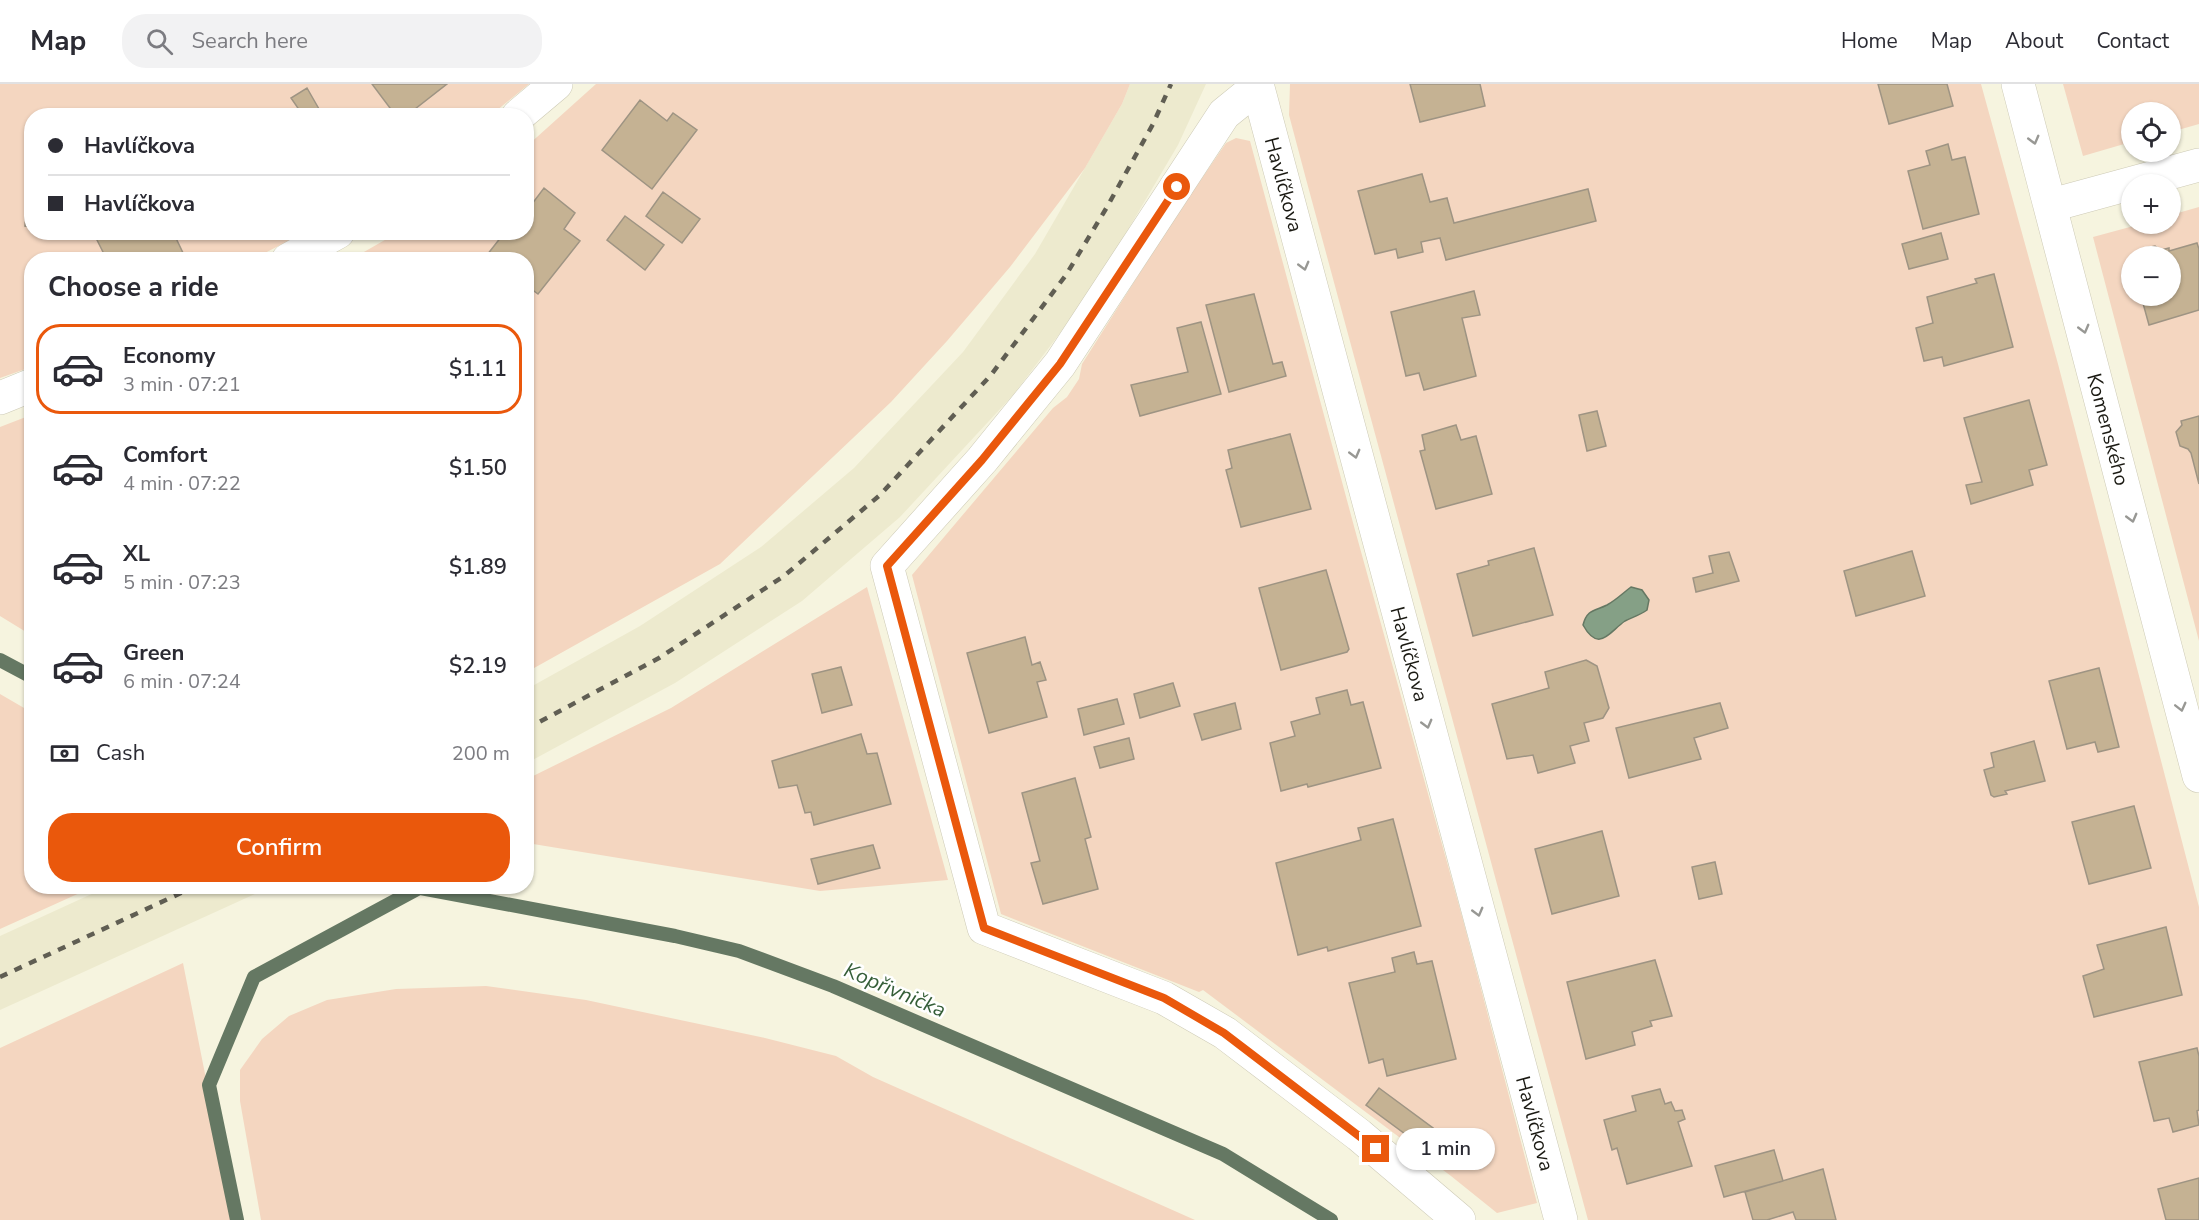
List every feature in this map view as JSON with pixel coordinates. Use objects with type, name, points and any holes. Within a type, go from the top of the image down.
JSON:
[{"type":"street","points":[[528,108],[556,84]]},
{"type":"street","name":"Komenského","points":[[2018,84],[2052,205],[2199,776]]},
{"type":"street","name":"Havlíčkova","points":[[1459,1220],[1359,1135],[1224,1033],[1164,998],[984,928],[887,566],[982,460],[1060,364],[1224,114],[1257,86],[1561,1220]]},
{"type":"street","points":[[2052,205],[2199,165]]},
{"type":"street","points":[[302,252],[324,240]]},
{"type":"street","points":[[0,398],[24,388]]},
{"type":"shaded area","points":[[0,84],[529,84],[500,108],[24,108],[24,240],[290,240],[267,252],[24,252],[24,369],[0,378]]},
{"type":"shaded area","points":[[596,84],[1130,84],[1122,104],[1085,168],[1010,267],[891,402],[720,564],[534,668],[534,252],[364,252],[385,240],[534,240],[534,140]]},
{"type":"shaded area","points":[[1130,84],[1206,84],[1178,145],[1091,292],[1014,394],[900,517],[802,601],[675,683],[534,759],[534,685],[640,626],[761,547],[854,468],[963,352],[1035,254],[1122,104]]},
{"type":"shaded area","points":[[1290,84],[1981,84],[2058,364],[2199,907],[2199,1220],[1588,1220],[1289,115]]},
{"type":"shaded area","points":[[2063,84],[2199,84],[2199,124],[2181,129],[2181,102],[2121,102],[2121,145],[2083,156]]},
{"type":"shaded area","points":[[1236,138],[1250,141],[1463,920],[1537,1203],[1497,1213],[1203,990],[1199,992],[1001,914],[912,575],[1053,408],[1067,397],[1079,379],[1082,364],[1174,219],[1226,143]]},
{"type":"shaded area","points":[[2199,207],[2199,641],[2093,237],[2121,229],[2121,234],[2181,234],[2181,212]]},
{"type":"shaded area","points":[[24,418],[24,631],[0,616],[0,427]]},
{"type":"shaded area","points":[[867,587],[948,880],[820,891],[534,844],[534,776],[671,708]]},
{"type":"shaded area","points":[[1631,587],[1642,590],[1649,600],[1647,610],[1625,621],[1604,638],[1594,638],[1589,634],[1583,625],[1587,616],[1592,611],[1610,603]]},
{"type":"shaded area","points":[[0,694],[24,708],[24,894],[78,894],[0,929]]},
{"type":"shaded area","points":[[92,894],[255,894],[0,1010],[0,936]]},
{"type":"shaded area","points":[[183,963],[234,1220],[0,1220],[0,1048]]},
{"type":"shaded area","points":[[486,986],[586,1000],[765,1038],[836,1056],[873,1077],[1195,1220],[261,1220],[240,1101],[240,1070],[262,1039],[289,1016],[327,1000],[396,989]]},
{"type":"building","points":[[372,84],[447,84],[416,108],[390,108]]},
{"type":"building","points":[[1410,84],[1480,84],[1485,106],[1420,122]]},
{"type":"building","points":[[1878,84],[1947,84],[1953,106],[1889,124]]},
{"type":"building","points":[[307,88],[318,108],[298,108],[291,98]]},
{"type":"building","points":[[640,100],[667,121],[673,113],[697,130],[652,189],[602,150]]},
{"type":"building","points":[[1948,144],[1952,160],[1965,157],[1979,214],[1923,229],[1908,171],[1930,165],[1926,151]]},
{"type":"building","points":[[1422,174],[1430,202],[1447,198],[1454,223],[1588,189],[1596,221],[1446,260],[1440,238],[1421,242],[1423,252],[1398,258],[1396,249],[1375,254],[1358,191]]},
{"type":"building","points":[[544,188],[575,213],[564,229],[580,241],[538,294],[534,291],[534,252],[489,252],[499,240],[534,240],[534,201]]},
{"type":"building","points":[[663,192],[700,219],[682,243],[646,216]]},
{"type":"building","points":[[625,216],[664,245],[645,270],[607,240]]},
{"type":"building","points":[[1941,233],[1948,259],[1909,269],[1902,244]]},
{"type":"building","points":[[97,240],[177,240],[183,252],[103,252]]},
{"type":"building","points":[[2197,243],[2199,249],[2199,310],[2149,325],[2144,306],[2181,306],[2181,248]]},
{"type":"building","points":[[1994,274],[2013,347],[1944,366],[1942,357],[1924,361],[1916,328],[1933,323],[1927,297],[1977,283],[1975,279]]},
{"type":"building","points":[[1474,291],[1480,315],[1462,318],[1476,376],[1424,390],[1419,373],[1406,376],[1391,312]]},
{"type":"building","points":[[1254,294],[1273,364],[1282,362],[1286,376],[1229,392],[1206,305]]},
{"type":"building","points":[[1201,322],[1221,394],[1140,416],[1131,385],[1188,372],[1177,328]]},
{"type":"building","points":[[2029,400],[2047,465],[2029,470],[2033,485],[1971,504],[1966,485],[1982,482],[1964,418]]},
{"type":"building","points":[[1597,411],[1606,446],[1587,451],[1579,415]]},
{"type":"building","points":[[2199,416],[2199,484],[2191,453],[2180,446],[2176,432],[2182,425],[2181,421]]},
{"type":"building","points":[[1456,425],[1461,440],[1476,436],[1492,494],[1436,509],[1420,451],[1425,450],[1422,435]]},
{"type":"building","points":[[1290,434],[1311,509],[1241,527],[1226,470],[1232,468],[1228,450]]},
{"type":"building","points":[[1534,548],[1553,615],[1473,636],[1457,574],[1489,565],[1488,561]]},
{"type":"building","points":[[1912,551],[1925,596],[1856,616],[1844,571]]},
{"type":"building","points":[[1729,552],[1739,581],[1696,592],[1693,578],[1713,573],[1709,556]]},
{"type":"building","points":[[1326,570],[1349,649],[1347,652],[1281,670],[1259,588]]},
{"type":"building","points":[[1025,637],[1032,665],[1040,662],[1046,680],[1037,682],[1047,717],[989,733],[967,653]]},
{"type":"building","points":[[1586,660],[1597,666],[1609,708],[1603,718],[1584,723],[1589,741],[1570,746],[1575,763],[1538,773],[1533,755],[1507,759],[1492,704],[1549,688],[1545,672]]},
{"type":"building","points":[[841,667],[852,705],[822,713],[812,674]]},
{"type":"building","points":[[2099,668],[2119,747],[2098,752],[2095,742],[2067,749],[2049,681]]},
{"type":"building","points":[[1173,683],[1180,706],[1140,718],[1134,694]]},
{"type":"building","points":[[1347,690],[1351,705],[1363,702],[1381,768],[1308,787],[1307,784],[1281,791],[1270,743],[1295,736],[1291,722],[1320,714],[1316,698]]},
{"type":"building","points":[[1117,699],[1124,724],[1084,735],[1078,709]]},
{"type":"building","points":[[1235,703],[1241,729],[1202,740],[1194,714]]},
{"type":"building","points":[[1720,703],[1728,728],[1694,738],[1701,759],[1629,778],[1616,728]]},
{"type":"building","points":[[861,734],[867,754],[877,753],[891,804],[814,825],[811,812],[805,813],[797,785],[779,788],[772,761]]},
{"type":"building","points":[[1129,738],[1134,759],[1100,768],[1094,747]]},
{"type":"building","points":[[2034,741],[2045,781],[2005,791],[2007,794],[1994,797],[1991,795],[1984,770],[1994,767],[1991,753]]},
{"type":"building","points":[[1075,778],[1091,837],[1085,839],[1098,889],[1043,904],[1031,863],[1040,861],[1022,793]]},
{"type":"building","points":[[2134,806],[2151,868],[2089,884],[2072,822]]},
{"type":"building","points":[[1393,819],[1421,926],[1328,951],[1327,947],[1298,955],[1276,863],[1361,840],[1358,828]]},
{"type":"building","points":[[1602,831],[1619,896],[1552,914],[1535,849]]},
{"type":"building","points":[[873,845],[880,868],[818,884],[811,859]]},
{"type":"building","points":[[1715,862],[1722,894],[1699,899],[1692,867]]},
{"type":"building","points":[[2166,927],[2182,995],[2094,1017],[2083,976],[2104,969],[2097,945]]},
{"type":"building","points":[[1414,952],[1417,964],[1432,961],[1456,1059],[1387,1076],[1383,1059],[1369,1063],[1349,983],[1395,972],[1392,958]]},
{"type":"building","points":[[1655,960],[1672,1016],[1650,1021],[1652,1026],[1632,1032],[1635,1045],[1586,1059],[1567,982]]},
{"type":"building","points":[[2197,1048],[2199,1125],[2173,1132],[2169,1118],[2154,1121],[2139,1062]]},
{"type":"building","points":[[1379,1088],[1433,1128],[1420,1145],[1366,1105]]},
{"type":"building","points":[[1660,1089],[1665,1104],[1671,1102],[1675,1111],[1682,1110],[1685,1119],[1678,1122],[1692,1166],[1627,1184],[1617,1148],[1612,1150],[1604,1120],[1636,1111],[1632,1096]]},
{"type":"building","points":[[1774,1150],[1783,1181],[1724,1197],[1715,1166]]},
{"type":"building","points":[[1823,1169],[1836,1220],[1796,1220],[1793,1212],[1767,1220],[1753,1220],[1745,1192]]},
{"type":"building","points":[[2199,1178],[2199,1220],[2166,1220],[2158,1189]]},
{"type":"waterway","name":"Kopřivnička","points":[[0,660],[24,673]]},
{"type":"waterway","points":[[237,1220],[209,1085],[254,977],[408,894]]},
{"type":"waterway","name":"Kopřivnička","points":[[452,894],[675,936],[739,951],[833,986],[1223,1154],[1331,1220]]},
{"type":"railway","points":[[534,725],[659,658],[784,576],[880,495],[991,375],[1066,275],[1153,124],[1171,84]]},
{"type":"railway","points":[[0,977],[179,894]]},
{"type":"route","points":[[1177,187],[1060,364],[982,460],[887,566],[984,928],[1164,998],[1224,1033],[1376,1149]]}]
